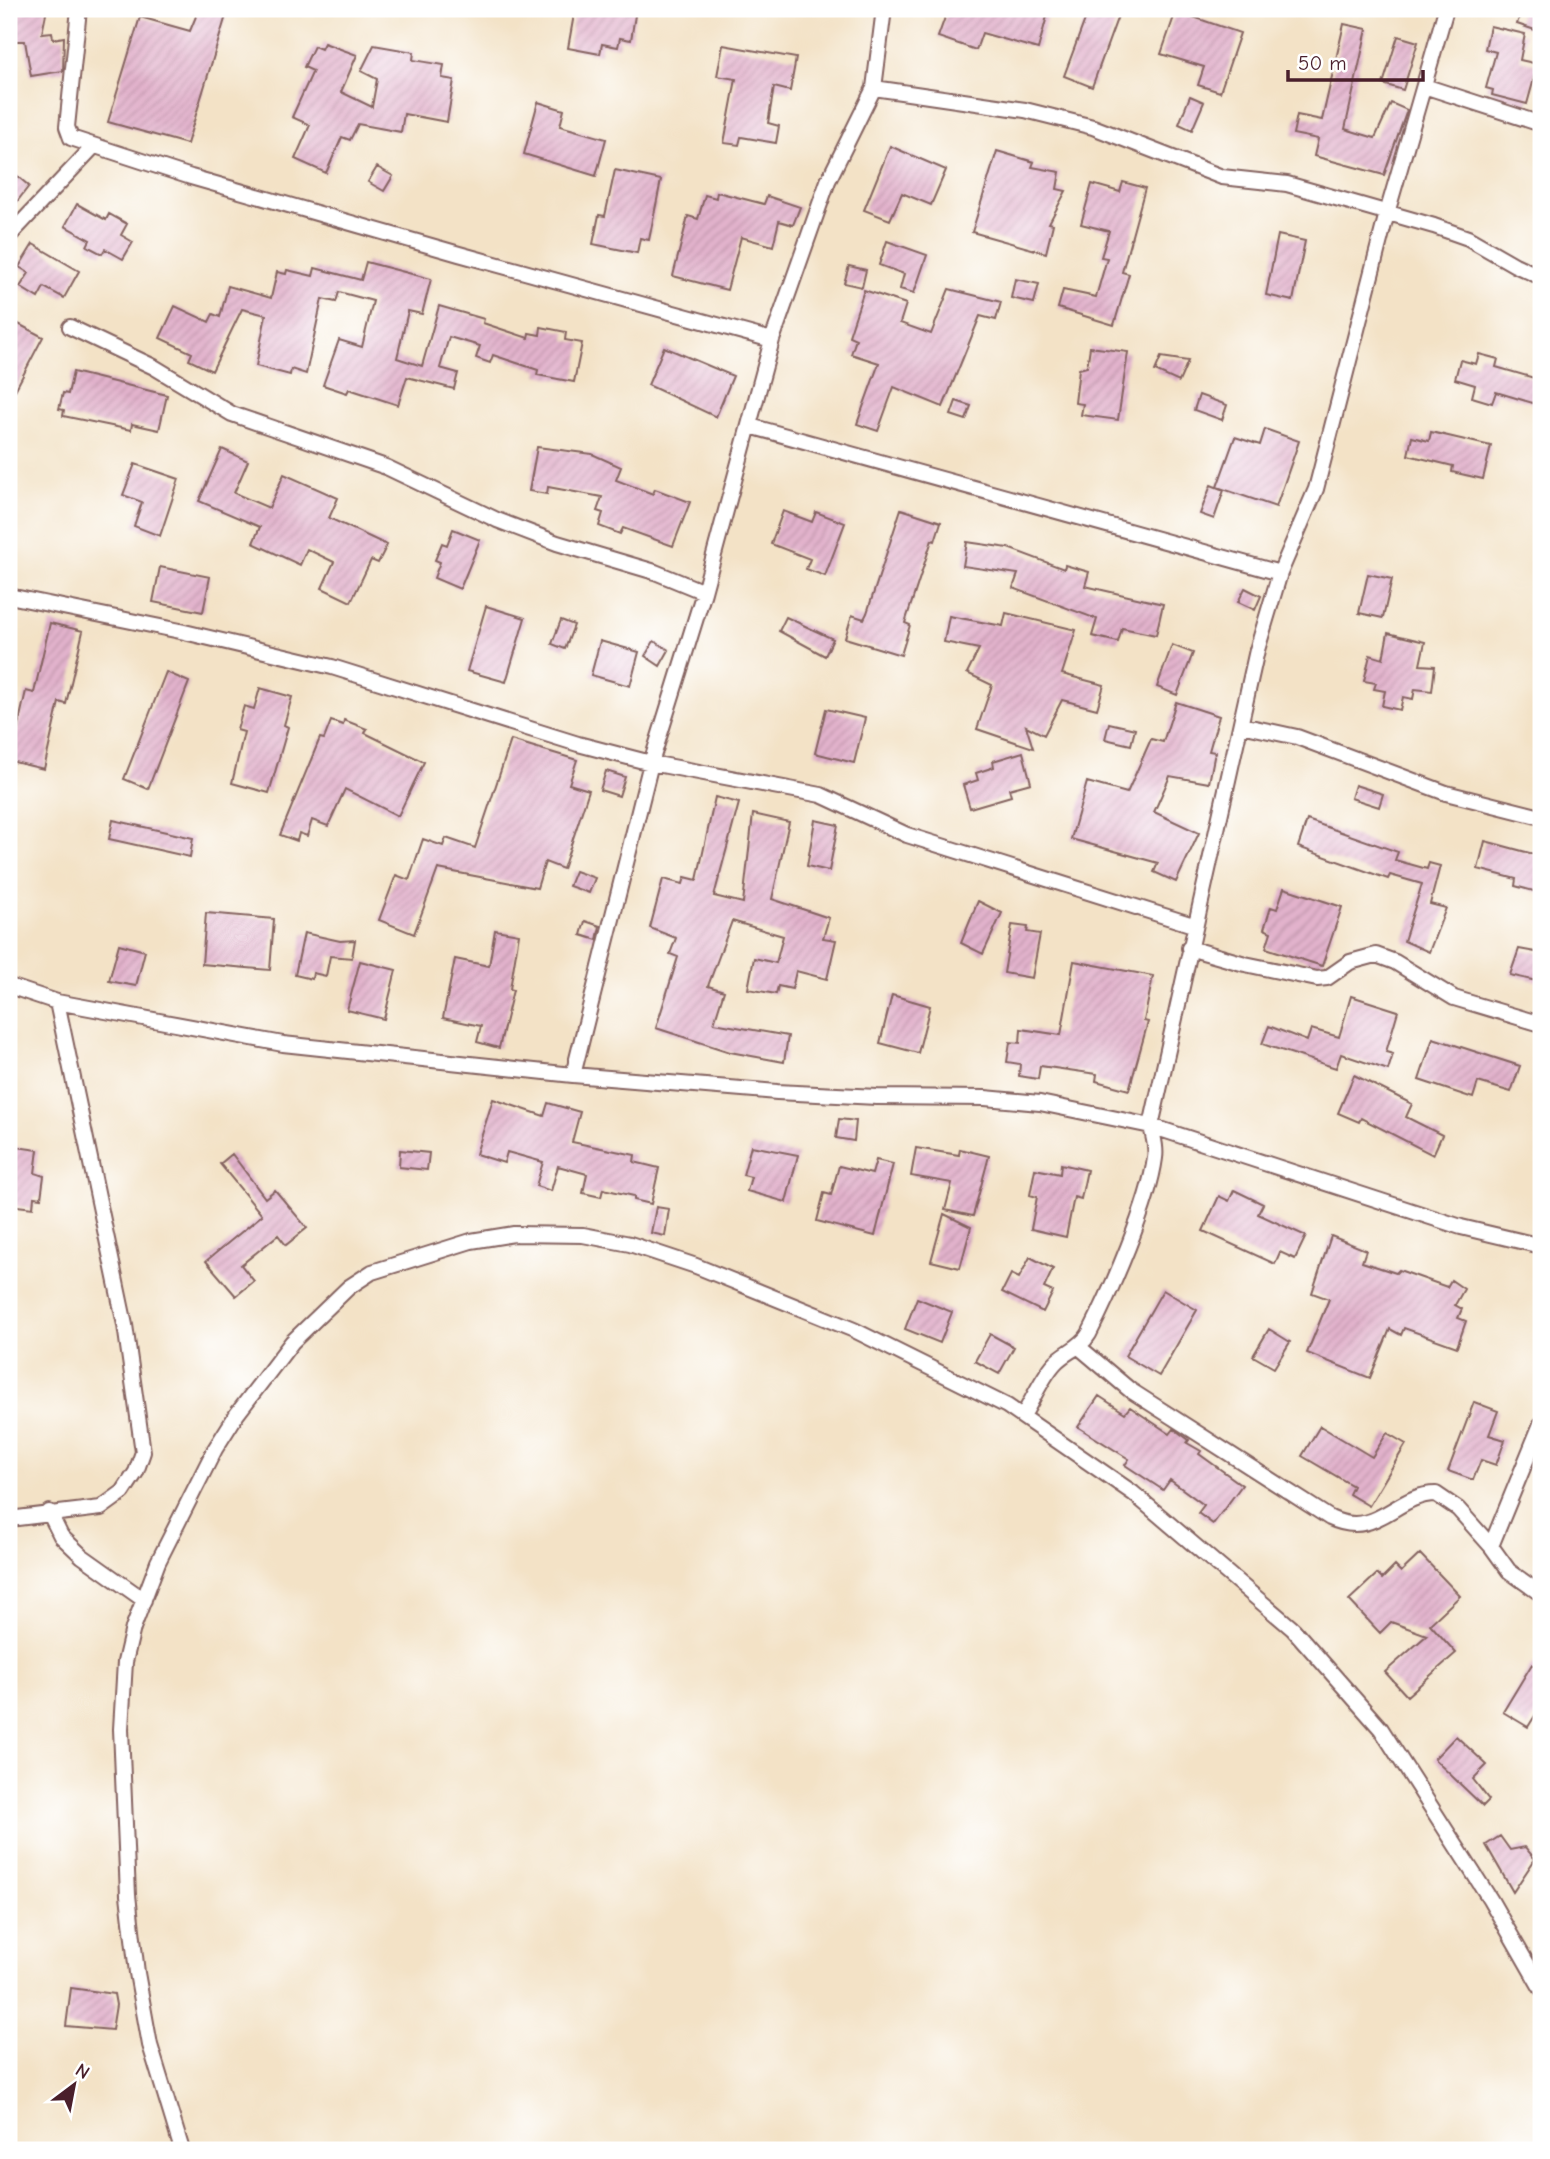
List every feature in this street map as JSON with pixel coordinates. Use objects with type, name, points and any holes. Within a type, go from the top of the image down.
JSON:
[{"type":"street","points":[[79,9],[67,127],[71,138],[434,247],[772,340]]},
{"type":"street","points":[[573,1075],[651,763],[704,592],[772,340],[828,181],[874,88],[884,9]]},
{"type":"street","points":[[1023,1416],[1051,1367],[1062,1356],[1079,1347],[1092,1329],[1151,1174],[1156,1155],[1151,1126],[1193,925],[1256,650],[1280,573],[1316,489],[1387,213],[1446,9]]},
{"type":"street","points":[[1424,86],[1541,124]]},
{"type":"street","points":[[874,88],[1025,110],[1093,127],[1222,177],[1287,184],[1468,238],[1541,277]]},
{"type":"street","points":[[9,236],[94,146]]},
{"type":"street","points":[[70,327],[153,367],[232,414],[386,467],[497,520],[557,544],[655,572],[704,592]]},
{"type":"street","points":[[750,426],[1280,573]]},
{"type":"street","points":[[9,596],[180,631],[332,667],[578,744],[651,763],[821,795],[907,835],[1193,925]]},
{"type":"street","points":[[1241,724],[1297,737],[1446,793],[1541,817]]},
{"type":"street","points":[[1189,948],[1245,964],[1317,979],[1327,978],[1358,959],[1384,957],[1454,998],[1541,1024]]},
{"type":"street","points":[[9,986],[57,1002],[284,1044],[573,1075],[877,1097],[985,1098],[1040,1103],[1151,1126],[1461,1227],[1541,1246]]},
{"type":"street","points":[[9,1519],[49,1512],[101,1508],[122,1492],[136,1472],[143,1452],[125,1325],[57,1002]]},
{"type":"street","points":[[182,2150],[150,2045],[137,1973],[128,1895],[121,1729],[125,1662],[144,1600],[184,1507],[215,1449],[237,1414],[292,1342],[349,1287],[372,1272],[471,1241],[514,1234],[551,1232],[606,1238],[654,1251],[853,1330],[1023,1416],[1133,1493],[1205,1551],[1293,1629],[1381,1729],[1490,1899],[1541,1988]]},
{"type":"street","points":[[1079,1347],[1110,1375],[1152,1405],[1330,1518],[1359,1525],[1422,1496],[1436,1494],[1458,1509],[1492,1546],[1509,1571],[1541,1594]]},
{"type":"street","points":[[1492,1546],[1541,1424]]},
{"type":"street","points":[[49,1512],[61,1536],[82,1556],[144,1600]]},
{"type":"building","points":[[9,9],[47,9],[42,33],[52,32],[53,39],[64,37],[63,71],[31,76],[25,41],[9,41]]},
{"type":"building","points":[[199,9],[228,9],[187,144],[108,122],[140,17],[190,31]]},
{"type":"building","points":[[575,9],[636,9],[631,40],[620,38],[618,47],[602,44],[600,54],[568,48]]},
{"type":"building","points":[[948,9],[1049,9],[1038,49],[982,33],[976,50],[938,37]]},
{"type":"building","points":[[1089,9],[1108,9],[1119,13],[1092,87],[1064,76]]},
{"type":"building","points":[[1522,9],[1541,9],[1541,32],[1517,24]]},
{"type":"building","points":[[1176,11],[1240,33],[1220,92],[1198,85],[1204,67],[1161,54]]},
{"type":"building","points":[[1344,24],[1367,29],[1345,129],[1375,138],[1391,103],[1407,110],[1384,175],[1314,156],[1318,139],[1293,134],[1297,115],[1322,120]]},
{"type":"building","points":[[1490,26],[1525,34],[1520,60],[1538,64],[1527,104],[1492,95],[1493,90],[1486,88],[1496,52],[1485,49]]},
{"type":"building","points":[[1398,36],[1418,42],[1403,90],[1383,84]]},
{"type":"building","points":[[324,43],[357,55],[341,92],[372,107],[377,79],[361,71],[374,45],[414,52],[413,60],[444,65],[442,78],[454,80],[447,122],[404,114],[401,132],[358,124],[350,140],[342,137],[326,173],[295,159],[310,125],[292,117],[313,71],[304,67],[314,46],[321,49]]},
{"type":"building","points":[[723,45],[796,58],[790,91],[774,87],[768,123],[779,126],[776,143],[741,137],[739,145],[724,143],[736,79],[717,76]]},
{"type":"building","points":[[1190,96],[1204,102],[1192,130],[1179,124]]},
{"type":"building","points":[[538,102],[564,110],[560,126],[606,139],[596,176],[524,154]]},
{"type":"building","points":[[890,146],[946,170],[931,205],[902,193],[890,220],[864,210]]},
{"type":"building","points":[[997,151],[1034,162],[1032,167],[1060,172],[1057,189],[1066,191],[1049,223],[1053,224],[1046,253],[972,232]]},
{"type":"building","points":[[377,167],[393,176],[384,191],[368,182]]},
{"type":"building","points":[[9,169],[29,186],[9,212]]},
{"type":"building","points":[[615,170],[661,180],[649,240],[640,238],[637,253],[593,244],[599,215],[605,216]]},
{"type":"building","points":[[1123,182],[1145,188],[1122,272],[1129,274],[1114,325],[1058,308],[1063,290],[1096,297],[1107,258],[1101,257],[1109,231],[1081,224],[1092,184],[1120,192]]},
{"type":"building","points":[[717,192],[764,204],[767,196],[800,207],[793,225],[779,221],[773,246],[741,237],[727,290],[673,276],[688,216],[698,219],[705,195],[716,198]]},
{"type":"building","points":[[77,204],[106,220],[109,214],[127,224],[121,235],[133,242],[123,259],[105,249],[102,254],[87,246],[90,240],[65,226]]},
{"type":"building","points":[[1278,235],[1305,241],[1293,301],[1266,295]]},
{"type":"building","points":[[887,241],[927,255],[914,293],[900,289],[904,274],[879,265]]},
{"type":"building","points":[[33,244],[79,271],[64,298],[44,287],[38,298],[20,287],[29,273],[19,267]]},
{"type":"building","points":[[366,262],[431,279],[422,314],[408,311],[397,358],[422,366],[439,306],[484,319],[483,323],[528,338],[529,333],[540,335],[541,327],[566,332],[565,340],[582,343],[574,382],[537,375],[538,370],[493,355],[490,363],[476,358],[480,346],[449,337],[440,368],[458,373],[454,389],[407,377],[398,405],[349,389],[347,393],[323,385],[339,340],[362,347],[373,301],[339,292],[336,302],[322,299],[306,374],[291,369],[290,375],[256,366],[266,315],[242,309],[212,371],[189,360],[192,353],[160,338],[175,306],[209,322],[213,314],[220,317],[228,286],[271,298],[277,272],[286,274],[287,270],[313,276],[315,268],[361,280]]},
{"type":"building","points":[[849,266],[866,270],[862,287],[844,283]]},
{"type":"building","points":[[1015,279],[1039,284],[1034,303],[1011,298]]},
{"type":"building","points":[[949,289],[1001,302],[996,320],[980,316],[943,407],[894,387],[878,431],[857,424],[879,363],[851,354],[856,339],[849,336],[864,290],[906,304],[900,323],[931,334]]},
{"type":"building","points":[[9,319],[43,337],[9,402]]},
{"type":"building","points":[[664,347],[733,376],[716,417],[648,385]]},
{"type":"building","points":[[1090,347],[1128,352],[1118,420],[1081,415],[1083,404],[1075,403],[1079,369],[1087,367]]},
{"type":"building","points":[[1479,354],[1498,359],[1496,367],[1541,380],[1536,404],[1496,392],[1492,403],[1472,397],[1475,385],[1455,379],[1460,360],[1476,364]]},
{"type":"building","points":[[1161,357],[1188,361],[1179,382],[1155,371]]},
{"type":"building","points":[[73,372],[167,395],[159,430],[132,424],[131,430],[63,416],[64,410],[59,409],[63,393],[68,394]]},
{"type":"building","points":[[1199,395],[1227,405],[1222,420],[1194,410]]},
{"type":"building","points":[[956,401],[971,406],[966,420],[951,415]]},
{"type":"building","points":[[1265,429],[1299,441],[1276,507],[1217,487],[1235,437],[1260,445]]},
{"type":"building","points":[[1431,432],[1491,446],[1483,479],[1452,472],[1453,466],[1408,455],[1412,437],[1429,441]]},
{"type":"building","points":[[537,447],[592,454],[621,467],[616,480],[653,494],[655,489],[690,502],[673,546],[623,528],[620,534],[599,526],[603,513],[597,511],[602,497],[548,487],[547,494],[529,491]]},
{"type":"building","points":[[222,449],[248,461],[234,493],[269,508],[284,474],[338,498],[329,518],[387,545],[378,563],[371,560],[351,602],[322,588],[334,562],[307,549],[300,565],[253,543],[260,527],[199,501]]},
{"type":"building","points":[[135,464],[179,479],[160,536],[134,526],[142,502],[123,495]]},
{"type":"building","points":[[1211,485],[1224,490],[1214,519],[1200,514]]},
{"type":"building","points":[[901,509],[941,522],[935,541],[932,540],[905,623],[910,625],[901,655],[845,638],[852,615],[864,619],[867,613]]},
{"type":"building","points":[[783,511],[812,522],[816,512],[845,523],[825,576],[806,569],[810,559],[771,544]]},
{"type":"building","points":[[453,529],[480,540],[460,589],[434,578],[440,562],[435,560],[442,543],[447,545]]},
{"type":"building","points":[[967,542],[1008,548],[1064,569],[1065,565],[1089,572],[1085,586],[1163,604],[1156,635],[1122,628],[1118,642],[1092,636],[1097,619],[1013,588],[1018,574],[963,566]]},
{"type":"building","points":[[160,567],[210,577],[203,612],[153,602]]},
{"type":"building","points":[[1368,574],[1392,579],[1383,618],[1359,613]]},
{"type":"building","points":[[1245,588],[1261,596],[1255,610],[1238,602]]},
{"type":"building","points":[[486,606],[525,618],[506,682],[467,671]]},
{"type":"building","points":[[1006,613],[1076,630],[1062,674],[1104,685],[1097,709],[1062,700],[1044,735],[1026,726],[1033,748],[977,729],[992,685],[967,673],[979,649],[944,642],[949,616],[1003,626]]},
{"type":"building","points":[[786,617],[833,639],[825,656],[779,631]]},
{"type":"building","points":[[561,620],[574,625],[565,649],[552,644]]},
{"type":"building","points":[[50,623],[83,631],[66,704],[59,702],[44,769],[10,761],[26,691],[34,693]]},
{"type":"building","points":[[1388,633],[1425,642],[1420,665],[1435,666],[1432,691],[1415,689],[1413,699],[1403,697],[1400,710],[1382,706],[1385,691],[1374,689],[1376,683],[1364,681],[1370,655],[1383,659]]},
{"type":"building","points":[[600,641],[639,652],[630,686],[591,675]]},
{"type":"building","points":[[654,641],[669,650],[660,666],[645,656]]},
{"type":"building","points":[[1172,645],[1193,653],[1177,695],[1157,687]]},
{"type":"building","points":[[166,672],[189,682],[148,789],[124,779]]},
{"type":"building","points":[[260,688],[292,697],[284,725],[288,727],[269,793],[232,783],[244,732],[237,730],[244,706],[254,709]]},
{"type":"building","points":[[1176,702],[1219,716],[1209,751],[1215,752],[1209,783],[1170,776],[1154,812],[1199,833],[1176,882],[1154,872],[1158,863],[1071,839],[1087,782],[1127,793],[1151,739],[1163,742]]},
{"type":"building","points":[[826,709],[865,718],[854,763],[815,753]]},
{"type":"building","points":[[344,720],[367,729],[365,733],[424,762],[398,816],[345,789],[328,826],[312,820],[307,836],[299,833],[297,841],[280,835],[320,738],[324,739],[331,721],[343,725]]},
{"type":"building","points":[[1109,723],[1135,729],[1131,745],[1105,739]]},
{"type":"building","points":[[511,740],[577,760],[569,784],[589,790],[563,869],[545,862],[537,888],[438,869],[414,934],[379,920],[396,875],[409,880],[423,839],[443,846],[446,838],[475,848]]},
{"type":"building","points":[[1023,752],[1031,783],[1009,789],[1011,796],[970,808],[963,785],[978,780],[976,773],[994,767],[993,761]]},
{"type":"building","points":[[606,771],[625,777],[619,796],[600,790]]},
{"type":"building","points":[[1355,785],[1383,794],[1379,807],[1351,798]]},
{"type":"building","points":[[715,797],[739,803],[714,896],[743,903],[753,814],[789,822],[772,899],[829,918],[823,938],[836,940],[827,979],[796,971],[792,989],[778,986],[776,994],[748,989],[754,958],[776,963],[783,936],[732,921],[708,986],[724,991],[714,1023],[788,1036],[784,1062],[730,1052],[656,1028],[678,957],[670,954],[676,938],[650,928],[663,879],[683,884],[685,877],[697,880]]},
{"type":"building","points":[[113,820],[193,838],[190,857],[109,839]]},
{"type":"building","points":[[815,820],[838,825],[829,871],[807,866]]},
{"type":"building","points":[[1307,820],[1398,852],[1395,860],[1427,869],[1429,863],[1440,866],[1430,904],[1446,908],[1429,952],[1404,941],[1422,884],[1390,875],[1388,879],[1298,847]]},
{"type":"building","points":[[1485,841],[1541,856],[1541,893],[1515,886],[1516,879],[1478,869]]},
{"type":"building","points":[[575,871],[595,878],[589,893],[569,886]]},
{"type":"building","points":[[1284,888],[1342,907],[1322,966],[1266,948],[1271,932],[1264,929],[1271,907],[1277,909]]},
{"type":"building","points":[[978,901],[1002,913],[983,954],[961,943]]},
{"type":"building","points":[[206,913],[274,919],[270,970],[202,964]]},
{"type":"building","points":[[585,921],[600,926],[597,940],[581,935]]},
{"type":"building","points":[[1012,925],[1028,927],[1027,932],[1040,934],[1032,978],[1004,973]]},
{"type":"building","points":[[495,930],[519,934],[510,989],[513,990],[499,1048],[477,1042],[481,1026],[443,1018],[455,959],[489,966]]},
{"type":"building","points":[[304,933],[340,941],[355,940],[352,958],[330,956],[326,976],[313,973],[312,979],[295,975]]},
{"type":"building","points":[[119,944],[145,951],[136,986],[109,981]]},
{"type":"building","points":[[1519,949],[1541,953],[1541,982],[1510,975]]},
{"type":"building","points":[[360,961],[396,970],[384,1019],[347,1010]]},
{"type":"building","points":[[1074,961],[1153,976],[1144,1021],[1148,1022],[1129,1090],[1096,1081],[1097,1074],[1040,1066],[1038,1079],[1019,1076],[1020,1064],[1007,1062],[1010,1042],[1020,1043],[1021,1029],[1061,1035]]},
{"type":"building","points":[[892,995],[930,1006],[918,1053],[880,1043]]},
{"type":"building","points":[[1351,996],[1398,1011],[1386,1052],[1393,1054],[1388,1070],[1341,1054],[1336,1068],[1262,1044],[1269,1026],[1307,1041],[1311,1029],[1339,1037]]},
{"type":"building","points":[[1433,1038],[1520,1066],[1511,1092],[1478,1082],[1473,1098],[1419,1080]]},
{"type":"building","points":[[1354,1075],[1412,1104],[1406,1117],[1442,1135],[1433,1155],[1361,1118],[1359,1122],[1338,1113]]},
{"type":"building","points":[[493,1099],[544,1116],[548,1103],[580,1112],[572,1142],[635,1155],[634,1162],[659,1168],[651,1204],[634,1200],[634,1196],[603,1189],[601,1197],[583,1193],[587,1174],[558,1166],[551,1191],[536,1186],[543,1162],[507,1152],[504,1163],[476,1154]]},
{"type":"building","points":[[839,1119],[856,1121],[854,1141],[836,1138]]},
{"type":"building","points":[[9,1146],[38,1150],[35,1173],[44,1176],[41,1198],[34,1197],[33,1208],[9,1205]]},
{"type":"building","points":[[751,1146],[798,1155],[786,1202],[747,1191],[751,1177],[743,1175]]},
{"type":"building","points":[[916,1148],[959,1155],[960,1149],[989,1156],[973,1216],[945,1210],[952,1183],[911,1176]]},
{"type":"building","points":[[400,1150],[429,1153],[427,1170],[399,1167]]},
{"type":"building","points":[[232,1154],[265,1198],[275,1190],[307,1228],[286,1245],[278,1235],[241,1265],[254,1281],[236,1296],[206,1261],[262,1215],[220,1164]]},
{"type":"building","points":[[876,1160],[893,1164],[875,1236],[817,1221],[824,1193],[831,1195],[839,1166],[872,1174]]},
{"type":"building","points":[[1061,1164],[1087,1170],[1081,1199],[1074,1197],[1066,1237],[1031,1229],[1037,1197],[1030,1195],[1035,1169],[1060,1174]]},
{"type":"building","points":[[1234,1190],[1263,1204],[1258,1214],[1306,1236],[1295,1259],[1280,1252],[1275,1264],[1203,1231],[1219,1196],[1229,1201]]},
{"type":"building","points":[[656,1207],[669,1209],[665,1236],[651,1233]]},
{"type":"building","points":[[944,1214],[971,1227],[960,1268],[931,1261]]},
{"type":"building","points":[[1331,1236],[1366,1250],[1362,1262],[1396,1273],[1399,1270],[1447,1287],[1451,1280],[1464,1289],[1455,1305],[1462,1309],[1458,1318],[1466,1321],[1457,1347],[1404,1328],[1401,1335],[1390,1329],[1370,1378],[1307,1353],[1329,1299],[1312,1293]]},
{"type":"building","points":[[1030,1257],[1053,1269],[1044,1288],[1053,1292],[1043,1312],[1002,1292],[1011,1274],[1019,1278]]},
{"type":"building","points":[[1163,1290],[1197,1310],[1159,1376],[1125,1356]]},
{"type":"building","points":[[917,1298],[952,1312],[940,1343],[905,1329]]},
{"type":"building","points":[[1269,1329],[1290,1342],[1274,1368],[1253,1356]]},
{"type":"building","points":[[990,1334],[1014,1347],[999,1374],[975,1361]]},
{"type":"building","points":[[1099,1396],[1125,1413],[1130,1407],[1170,1434],[1174,1429],[1189,1440],[1187,1443],[1201,1451],[1199,1454],[1242,1485],[1213,1524],[1198,1513],[1204,1505],[1170,1480],[1163,1490],[1125,1465],[1129,1459],[1078,1427]]},
{"type":"building","points":[[1474,1402],[1498,1411],[1489,1435],[1505,1440],[1496,1465],[1481,1460],[1473,1480],[1448,1471]]},
{"type":"building","points":[[1320,1426],[1372,1457],[1387,1433],[1406,1444],[1369,1506],[1349,1494],[1353,1486],[1302,1456]]},
{"type":"building","points":[[1420,1554],[1460,1596],[1430,1624],[1456,1653],[1407,1696],[1385,1672],[1427,1635],[1391,1622],[1380,1633],[1349,1600],[1377,1574],[1382,1579],[1395,1566],[1401,1572]]},
{"type":"building","points":[[1532,1664],[1541,1669],[1541,1706],[1528,1727],[1503,1712]]},
{"type":"building","points":[[1456,1736],[1487,1765],[1473,1779],[1489,1800],[1483,1806],[1434,1759]]},
{"type":"building","points":[[1500,1836],[1510,1850],[1525,1847],[1535,1859],[1513,1892],[1486,1845]]},
{"type":"building","points":[[71,1988],[114,1994],[116,2005],[112,2030],[66,2026]]}]
